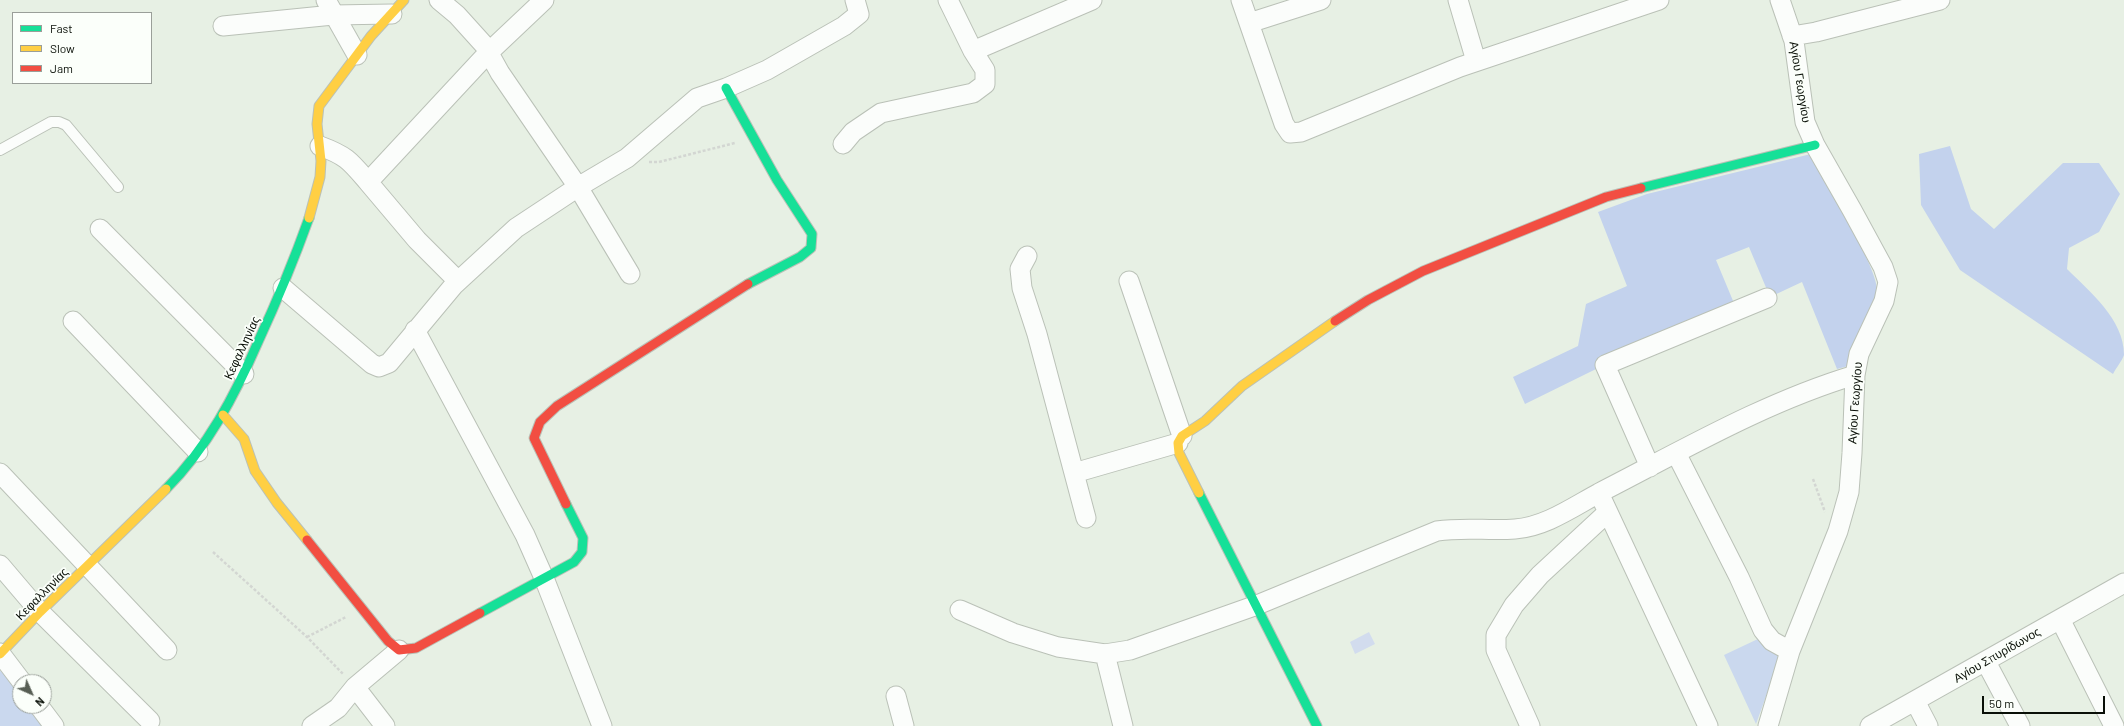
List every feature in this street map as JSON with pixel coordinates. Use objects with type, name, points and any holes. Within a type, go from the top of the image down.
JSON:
[{"type":"street","name":"Κεφαλληνίας","points":[[0,654],[40,612],[172,483],[198,452],[223,415],[244,374],[283,288],[313,203],[320,177],[320,146],[317,124],[319,106],[357,55],[404,0]]},
{"type":"street","points":[[438,0],[458,15],[484,46],[578,187],[630,274]]},
{"type":"street","points":[[368,182],[488,53],[544,0]]},
{"type":"street","points":[[283,288],[372,364],[379,367],[388,363],[458,281],[516,228],[578,187],[628,158],[697,98],[726,88],[767,70],[844,26],[859,14],[855,0]]},
{"type":"street","points":[[844,144],[853,132],[881,113],[973,93],[985,84],[985,70],[973,51],[948,0]]},
{"type":"street","points":[[973,51],[1092,0]]},
{"type":"street","points":[[1241,0],[1284,124],[1290,133],[1300,132],[1476,61],[1659,0]]},
{"type":"street","points":[[1249,23],[1320,0]]},
{"type":"street","points":[[1458,0],[1476,61]]},
{"type":"street","name":"Αγίου Γεωργίου","points":[[1768,726],[1790,651],[1838,531],[1849,492],[1855,375],[1859,354],[1884,301],[1888,282],[1852,210],[1814,145],[1805,122],[1792,36],[1780,0]]},
{"type":"street","points":[[1792,36],[1816,32],[1940,0]]},
{"type":"street","points":[[223,26],[329,7],[392,14]]},
{"type":"street","points":[[329,7],[357,55]]},
{"type":"street","points":[[312,726],[338,708],[355,687],[399,650],[416,648],[574,562],[582,552],[583,538],[534,438],[540,422],[557,406],[735,290],[800,257],[811,248],[812,234],[777,180],[726,88]]},
{"type":"street","points":[[1074,473],[1180,439],[1205,421],[1242,386],[1301,344],[1368,300],[1423,271],[1606,197],[1814,145]]},
{"type":"street","points":[[320,146],[341,154],[350,161],[417,240],[458,281]]},
{"type":"street","points":[[100,229],[244,374]]},
{"type":"street","points":[[1027,256],[1020,269],[1022,288],[1037,334],[1086,518]]},
{"type":"street","points":[[1129,281],[1180,439],[1179,453],[1317,726]]},
{"type":"street","points":[[1650,467],[1605,365],[1767,298]]},
{"type":"street","points":[[73,321],[198,452]]},
{"type":"street","points":[[415,330],[524,535],[544,578],[602,726]]},
{"type":"street","points":[[960,610],[1013,633],[1058,647],[1105,654],[1130,650],[1257,605],[1437,531],[1457,528],[1515,530],[1535,526],[1556,517],[1676,453],[1779,402],[1817,386],[1855,375]]},
{"type":"street","points":[[223,415],[244,440],[255,471],[277,503],[388,641],[399,650]]},
{"type":"street","points":[[1676,453],[1739,577],[1763,630],[1772,641],[1790,651]]},
{"type":"street","points":[[0,473],[167,650]]},
{"type":"street","points":[[1599,493],[1708,726]]},
{"type":"street","points":[[1530,726],[1496,650],[1496,635],[1514,605],[1540,575],[1608,512]]},
{"type":"street","points":[[0,565],[40,612],[150,721]]},
{"type":"street","name":"Αγίου Σπυρίδωνος","points":[[1870,726],[2124,583]]},
{"type":"street","points":[[2060,619],[2114,726]]},
{"type":"street","points":[[0,654],[16,674]]},
{"type":"street","points":[[1105,654],[1123,726]]},
{"type":"street","points":[[1986,662],[2020,726]]},
{"type":"street","points":[[355,687],[385,726]]},
{"type":"street","points":[[896,696],[904,726]]},
{"type":"street","points":[[1916,701],[1928,726]]},
{"type":"street","points":[[45,714],[54,726]]},
{"type":"lane","points":[[0,150],[51,122],[59,122],[66,125],[118,187]]},
{"type":"path","points":[[628,158],[643,162],[659,162],[755,139]]},
{"type":"path","points":[[1813,479],[1823,508],[1838,531]]},
{"type":"path","points":[[213,552],[307,637],[355,687]]},
{"type":"path","points":[[307,637],[362,608]]},
{"type":"shaded area","points":[[1950,146],[1971,209],[1994,229],[2063,163],[2099,163],[2120,194],[2099,232],[2069,248],[2067,269],[2095,296],[2112,318],[2118,329],[2124,355],[2113,374],[1960,270],[1921,205],[1919,154]]},
{"type":"shaded area","points":[[1811,154],[1861,246],[1876,281],[1877,292],[1873,311],[1848,366],[1837,369],[1802,282],[1770,297],[1749,247],[1716,260],[1736,308],[1657,339],[1525,404],[1513,377],[1578,346],[1586,304],[1627,286],[1598,212],[1647,194]]},
{"type":"shaded area","points":[[1369,632],[1375,644],[1355,654],[1350,642]]},
{"type":"shaded area","points":[[1760,638],[1781,655],[1756,724],[1724,655]]},
{"type":"shaded area","points":[[0,671],[5,672],[12,681],[12,714],[37,714],[46,726],[0,726]]},
{"type":"traffic: fast","points":[[726,88],[777,180],[812,234],[811,248],[800,257],[748,284]]},
{"type":"traffic: fast","points":[[1641,188],[1815,145]]},
{"type":"traffic: fast","points":[[166,489],[195,456],[208,438],[230,401],[272,311],[309,218]]},
{"type":"traffic: fast","points":[[1199,493],[1317,726]]},
{"type":"traffic: fast","points":[[480,613],[574,562],[582,552],[583,538],[566,504]]},
{"type":"traffic: slow","points":[[309,218],[320,177],[321,161],[317,124],[319,106],[371,36],[404,0]]},
{"type":"traffic: slow","points":[[1199,493],[1179,453],[1178,443],[1182,436],[1205,421],[1242,386],[1335,321]]},
{"type":"traffic: slow","points":[[223,415],[244,439],[255,471],[277,503],[307,540]]},
{"type":"traffic: slow","points":[[0,654],[40,612],[166,489]]},
{"type":"traffic: jam","points":[[1335,321],[1368,300],[1423,271],[1606,197],[1641,188]]},
{"type":"traffic: jam","points":[[566,504],[534,438],[540,422],[557,406],[748,284]]},
{"type":"traffic: jam","points":[[307,540],[388,641],[399,650],[416,648],[480,613]]}]
